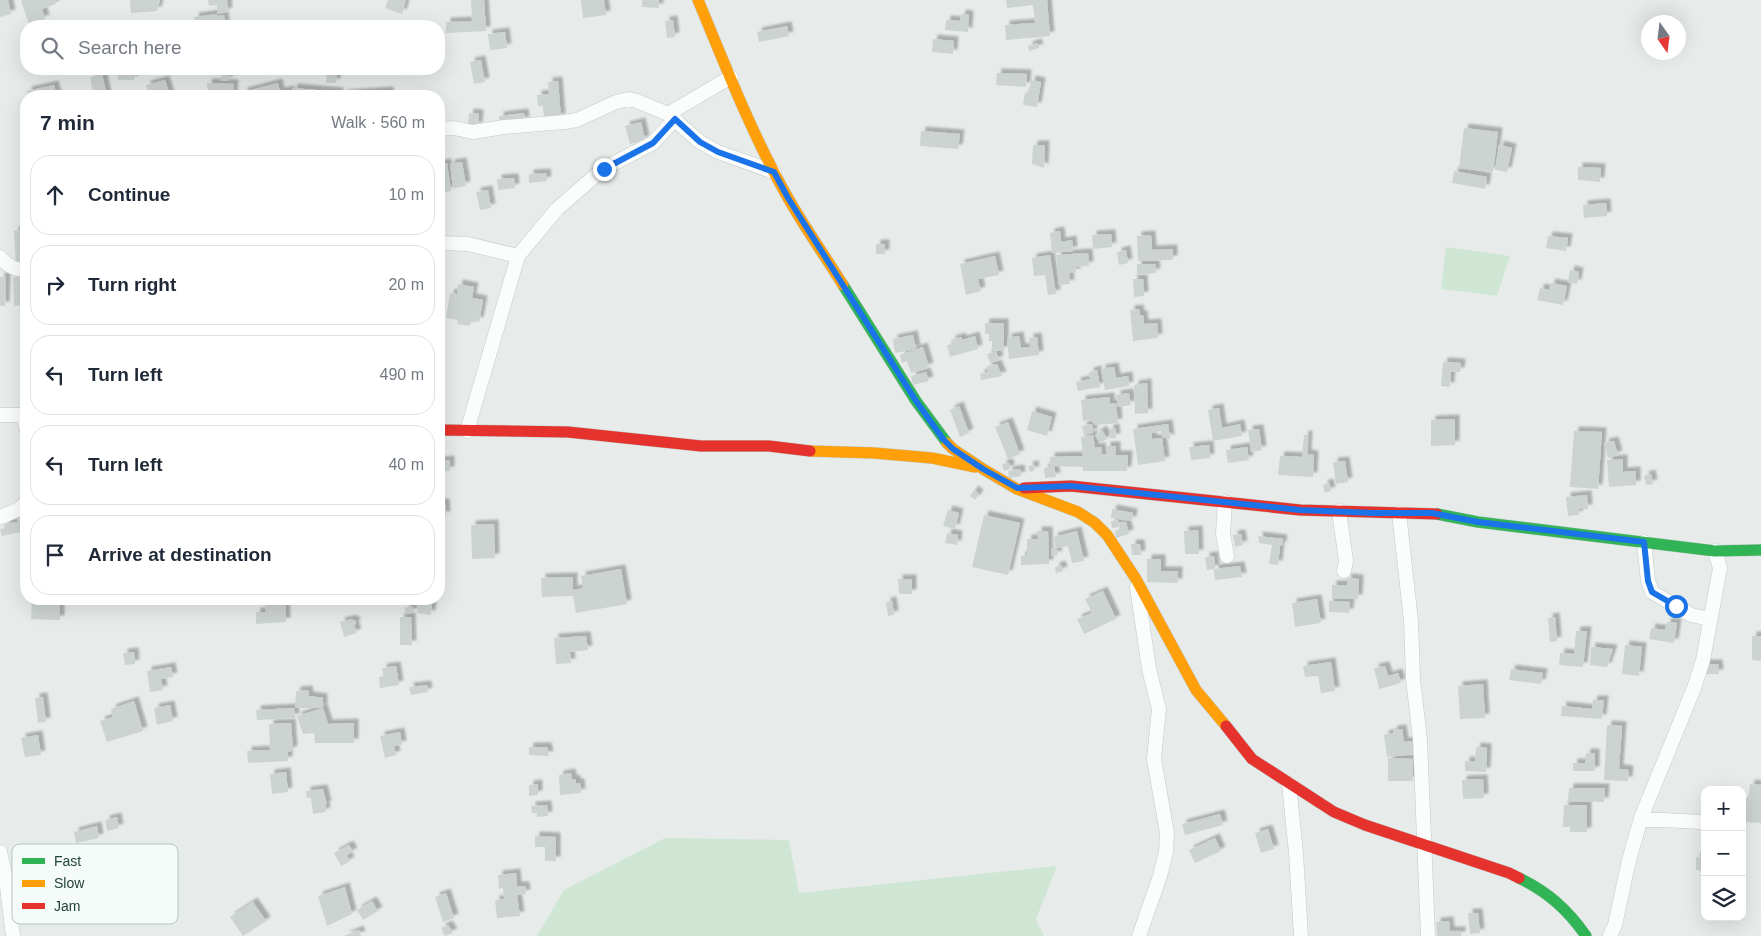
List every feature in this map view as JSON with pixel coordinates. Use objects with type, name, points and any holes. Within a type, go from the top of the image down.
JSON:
[{"type":"street","points":[[698,0],[774,172],[788,198],[916,401],[943,439],[953,449],[983,469],[1017,488],[1078,512],[1107,535],[1136,580],[1196,690],[1252,759],[1334,812],[1365,825],[1531,882],[1562,905],[1573,916],[1586,936]]},
{"type":"street","points":[[467,431],[518,256],[557,210],[604,169],[653,143],[672,117],[731,77]]},
{"type":"street","points":[[445,129],[454,128],[473,132],[578,120],[616,102],[637,101],[672,117],[700,142],[718,152],[774,172]]},
{"type":"street","points":[[445,243],[468,244],[518,256]]},
{"type":"street","points":[[0,257],[8,266],[20,270]]},
{"type":"street","points":[[0,415],[20,419]]},
{"type":"street","points":[[445,430],[568,432],[701,446],[769,446],[815,451],[874,453],[932,458],[983,469]]},
{"type":"street","points":[[1017,488],[1071,486],[1300,510],[1432,513],[1478,522],[1715,550],[1761,550]]},
{"type":"street","points":[[1225,502],[1223,534],[1227,556]]},
{"type":"street","points":[[1,517],[20,508]]},
{"type":"street","points":[[1339,511],[1346,561],[1344,572]]},
{"type":"street","points":[[1400,513],[1411,621],[1413,679],[1420,740],[1428,936]]},
{"type":"street","points":[[1644,542],[1648,581],[1652,592],[1691,615],[1710,619]]},
{"type":"street","points":[[1610,936],[1615,925],[1629,860],[1641,820],[1694,688],[1702,660],[1720,568],[1715,550]]},
{"type":"street","points":[[1136,580],[1149,669],[1159,709],[1154,759],[1167,832],[1166,852],[1160,876],[1139,936]]},
{"type":"street","points":[[1289,784],[1296,852],[1300,936]]},
{"type":"street","points":[[1641,820],[1701,822]]},
{"type":"street","points":[[0,852],[6,878],[13,936]]},
{"type":"green space","points":[[1446,247],[1510,256],[1497,296],[1441,289]]},
{"type":"green space","points":[[665,838],[789,840],[799,893],[1057,866],[1036,919],[1044,936],[537,936],[564,890]]},
{"type":"building","points":[[0,0],[8,0],[11,14],[0,17]]},
{"type":"building","points":[[55,0],[56,4],[42,9],[45,19],[28,20],[21,1]]},
{"type":"building","points":[[130,0],[160,0],[157,11],[131,13]]},
{"type":"building","points":[[208,0],[227,0],[228,12],[217,14],[217,5],[209,6]]},
{"type":"building","points":[[388,0],[406,0],[402,14],[385,8]]},
{"type":"building","points":[[471,0],[484,0],[486,31],[446,33],[446,22],[472,21]]},
{"type":"building","points":[[581,0],[604,0],[606,15],[583,18]]},
{"type":"building","points":[[642,0],[659,0],[659,8],[642,7]]},
{"type":"building","points":[[1006,0],[1047,0],[1050,36],[1006,40],[1005,25],[1035,23],[1033,5],[1007,8]]},
{"type":"building","points":[[217,14],[217,16],[224,15],[224,20],[195,20],[194,17]]},
{"type":"building","points":[[961,14],[969,15],[968,32],[945,30],[946,20],[960,21]]},
{"type":"building","points":[[673,20],[675,37],[667,38],[665,21]]},
{"type":"building","points":[[787,26],[789,36],[759,42],[757,32]]},
{"type":"building","points":[[505,32],[507,48],[490,50],[488,34]]},
{"type":"building","points":[[933,39],[954,41],[953,54],[932,52]]},
{"type":"building","points":[[1037,43],[1039,48],[1029,51],[1028,46]]},
{"type":"building","points":[[481,60],[485,82],[474,84],[470,62]]},
{"type":"building","points":[[997,73],[1027,74],[1026,87],[996,85]]},
{"type":"building","points":[[102,75],[106,90],[93,90],[90,77]]},
{"type":"building","points":[[118,75],[134,75],[134,80],[118,80]]},
{"type":"building","points":[[222,75],[229,75],[228,81],[221,81]]},
{"type":"building","points":[[327,75],[337,75],[336,83],[326,83]]},
{"type":"building","points":[[165,80],[168,90],[147,90],[146,85]]},
{"type":"building","points":[[1031,80],[1041,82],[1037,107],[1023,105],[1025,92],[1029,93]]},
{"type":"building","points":[[558,81],[561,118],[544,119],[543,106],[538,106],[537,95],[549,94],[548,82]]},
{"type":"building","points":[[207,83],[234,84],[234,90],[208,90]]},
{"type":"building","points":[[278,83],[280,90],[251,90]]},
{"type":"building","points":[[54,85],[55,90],[32,90]]},
{"type":"building","points":[[293,88],[316,90],[293,90]]},
{"type":"building","points":[[469,113],[479,114],[478,127],[468,126]]},
{"type":"building","points":[[524,113],[525,121],[500,124],[499,116]]},
{"type":"building","points":[[641,122],[645,140],[630,144],[625,126]]},
{"type":"building","points":[[1464,128],[1498,132],[1493,172],[1459,168]]},
{"type":"building","points":[[921,131],[960,134],[958,149],[920,146]]},
{"type":"building","points":[[1033,145],[1045,145],[1044,168],[1032,164]]},
{"type":"building","points":[[1499,145],[1512,148],[1507,172],[1495,170]]},
{"type":"building","points":[[462,162],[466,186],[453,188],[450,164]]},
{"type":"building","points":[[445,163],[447,163],[451,191],[445,192]]},
{"type":"building","points":[[1578,167],[1601,168],[1600,182],[1578,180]]},
{"type":"building","points":[[1454,171],[1487,177],[1485,189],[1452,183]]},
{"type":"building","points":[[546,173],[547,181],[529,183],[529,174]]},
{"type":"building","points":[[514,178],[515,188],[498,190],[497,179]]},
{"type":"building","points":[[488,190],[491,208],[480,210],[476,192]]},
{"type":"building","points":[[1606,203],[1607,216],[1584,218],[1583,205]]},
{"type":"building","points":[[20,230],[20,266],[16,266],[14,231]]},
{"type":"building","points":[[1060,231],[1061,242],[1072,240],[1073,251],[1052,253],[1050,233]]},
{"type":"building","points":[[1111,234],[1112,247],[1093,249],[1092,235]]},
{"type":"building","points":[[1151,235],[1152,250],[1173,249],[1173,260],[1138,261],[1137,236]]},
{"type":"building","points":[[1548,236],[1568,238],[1566,251],[1546,248]]},
{"type":"building","points":[[876,244],[885,244],[885,254],[876,254]]},
{"type":"building","points":[[1126,250],[1128,263],[1119,265],[1117,252]]},
{"type":"building","points":[[1088,253],[1089,266],[1075,267],[1076,273],[1069,273],[1070,284],[1059,285],[1056,255]]},
{"type":"building","points":[[1050,255],[1056,294],[1048,295],[1045,275],[1034,276],[1032,258]]},
{"type":"building","points":[[995,256],[999,275],[978,279],[981,291],[966,295],[960,264]]},
{"type":"building","points":[[1137,264],[1155,264],[1156,273],[1137,275]]},
{"type":"building","points":[[1570,270],[1579,272],[1577,284],[1568,282]]},
{"type":"building","points":[[0,277],[6,277],[5,306],[0,306]]},
{"type":"building","points":[[13,277],[20,277],[20,306],[14,306]]},
{"type":"building","points":[[1133,279],[1143,279],[1144,296],[1134,297]]},
{"type":"building","points":[[1551,283],[1567,286],[1563,305],[1537,300],[1540,288],[1549,290]]},
{"type":"building","points":[[458,284],[474,287],[472,298],[483,300],[479,322],[471,320],[470,326],[457,324],[458,320],[446,318],[450,293],[457,294]]},
{"type":"building","points":[[1139,309],[1140,315],[1143,315],[1144,324],[1157,323],[1158,338],[1133,341],[1130,310]]},
{"type":"building","points":[[985,323],[1004,323],[1004,351],[992,351],[992,341],[989,341],[989,334],[985,334]]},
{"type":"building","points":[[913,335],[916,349],[895,353],[893,339]]},
{"type":"building","points":[[975,336],[978,349],[950,357],[947,345],[952,344],[951,340],[961,337],[962,340]]},
{"type":"building","points":[[1019,336],[1021,348],[1030,347],[1029,338],[1037,337],[1039,355],[1009,359],[1007,338]]},
{"type":"building","points":[[923,347],[929,367],[911,373],[907,361],[902,363],[900,355]]},
{"type":"building","points":[[996,351],[999,360],[990,363],[987,354]]},
{"type":"building","points":[[1443,362],[1461,363],[1460,372],[1451,372],[1450,387],[1441,386]]},
{"type":"building","points":[[997,364],[1002,376],[981,380],[980,374],[988,372],[987,366]]},
{"type":"building","points":[[1114,367],[1116,378],[1128,376],[1129,386],[1105,390],[1101,369]]},
{"type":"building","points":[[1097,370],[1100,387],[1078,391],[1076,382],[1090,379],[1089,372]]},
{"type":"building","points":[[926,372],[929,381],[913,385],[911,376]]},
{"type":"building","points":[[1147,383],[1148,413],[1135,414],[1134,385]]},
{"type":"building","points":[[1129,393],[1131,405],[1118,407],[1116,395]]},
{"type":"building","points":[[1110,397],[1110,404],[1116,403],[1118,423],[1095,425],[1091,420],[1083,421],[1081,400]]},
{"type":"building","points":[[959,406],[969,433],[960,437],[950,410]]},
{"type":"building","points":[[1219,408],[1222,428],[1240,424],[1242,436],[1213,441],[1208,410]]},
{"type":"building","points":[[1032,411],[1052,417],[1047,436],[1027,430]]},
{"type":"building","points":[[1455,419],[1455,445],[1431,446],[1431,420]]},
{"type":"building","points":[[1008,422],[1020,454],[1008,459],[995,427]]},
{"type":"building","points":[[1092,424],[1093,433],[1084,435],[1082,426]]},
{"type":"building","points":[[1168,424],[1170,439],[1162,437],[1161,431],[1152,433],[1152,439],[1162,438],[1165,461],[1138,465],[1133,429]]},
{"type":"building","points":[[1115,428],[1116,438],[1109,438],[1109,429]]},
{"type":"building","points":[[1259,429],[1262,450],[1251,452],[1248,430]]},
{"type":"building","points":[[1102,430],[1107,439],[1100,443],[1095,435]]},
{"type":"building","points":[[1574,431],[1602,432],[1598,489],[1570,487]]},
{"type":"building","points":[[1093,435],[1095,448],[1101,447],[1102,454],[1106,454],[1106,446],[1116,446],[1116,455],[1128,455],[1127,471],[1083,471],[1083,467],[1054,466],[1056,477],[1045,478],[1044,468],[1050,467],[1050,457],[1083,456],[1081,437]]},
{"type":"building","points":[[1304,435],[1308,435],[1307,454],[1314,455],[1313,477],[1278,475],[1280,456],[1302,457]]},
{"type":"building","points":[[1614,441],[1618,455],[1608,458],[1604,443]]},
{"type":"building","points":[[1209,445],[1210,458],[1191,460],[1189,447]]},
{"type":"building","points":[[1247,447],[1249,460],[1228,463],[1226,450]]},
{"type":"building","points":[[1623,459],[1623,472],[1636,471],[1636,485],[1609,487],[1607,460]]},
{"type":"building","points":[[445,460],[450,460],[450,471],[445,471]]},
{"type":"building","points":[[1345,461],[1348,482],[1336,484],[1333,462]]},
{"type":"building","points":[[1009,463],[1010,469],[1004,471],[1002,464]]},
{"type":"building","points":[[1034,465],[1035,470],[1030,472],[1028,466]]},
{"type":"building","points":[[1020,469],[1021,476],[1009,478],[1008,471]]},
{"type":"building","points":[[1651,474],[1653,484],[1646,485],[1644,476]]},
{"type":"building","points":[[1329,483],[1331,491],[1325,493],[1323,485]]},
{"type":"building","points":[[974,490],[979,494],[975,500],[970,496]]},
{"type":"building","points":[[1587,495],[1588,509],[1579,509],[1579,515],[1568,516],[1566,497]]},
{"type":"building","points":[[20,509],[20,532],[2,536],[0,529],[6,528],[5,524],[18,522],[16,510]]},
{"type":"building","points":[[1112,509],[1133,513],[1132,521],[1111,518]]},
{"type":"building","points":[[948,510],[959,513],[955,529],[943,526]]},
{"type":"building","points":[[984,515],[1020,523],[1008,575],[972,567]]},
{"type":"building","points":[[1118,520],[1119,527],[1112,528],[1111,521]]},
{"type":"building","points":[[1126,522],[1129,534],[1116,538],[1115,531],[1120,529],[1119,524]]},
{"type":"building","points":[[494,524],[495,558],[472,559],[471,525]]},
{"type":"building","points":[[1198,530],[1199,554],[1185,554],[1184,531]]},
{"type":"building","points":[[1037,531],[1048,531],[1049,564],[1021,565],[1021,556],[1027,555],[1027,539],[1038,539]]},
{"type":"building","points":[[1077,531],[1084,561],[1072,563],[1068,546],[1056,548],[1053,537]]},
{"type":"building","points":[[947,533],[958,535],[957,545],[945,543]]},
{"type":"building","points":[[1241,534],[1243,545],[1235,547],[1233,535]]},
{"type":"building","points":[[1258,536],[1283,539],[1282,546],[1280,546],[1278,565],[1269,564],[1272,545],[1259,543]]},
{"type":"building","points":[[1131,544],[1140,544],[1141,555],[1132,555]]},
{"type":"building","points":[[1056,548],[1058,555],[1052,556],[1051,549]]},
{"type":"building","points":[[1214,556],[1215,569],[1240,566],[1242,577],[1215,580],[1214,569],[1207,570],[1205,557]]},
{"type":"building","points":[[1147,559],[1161,559],[1161,571],[1178,571],[1178,583],[1147,582]]},
{"type":"building","points":[[1061,565],[1063,571],[1056,573],[1055,567]]},
{"type":"building","points":[[621,569],[627,604],[576,613],[573,596],[542,597],[541,578],[573,577],[573,590],[583,588],[581,576]]},
{"type":"building","points":[[1347,578],[1359,579],[1358,599],[1332,599],[1332,585],[1347,585]]},
{"type":"building","points":[[898,579],[912,579],[912,594],[899,594]]},
{"type":"building","points":[[1103,591],[1116,619],[1084,634],[1077,619],[1092,613],[1085,599]]},
{"type":"building","points":[[1317,599],[1321,623],[1295,627],[1292,603]]},
{"type":"building","points":[[892,601],[894,615],[888,616],[886,602]]},
{"type":"building","points":[[1329,601],[1350,602],[1349,613],[1329,612]]},
{"type":"building","points":[[32,605],[60,605],[60,620],[31,619]]},
{"type":"building","points":[[265,605],[285,605],[286,622],[256,624],[256,612],[266,612]]},
{"type":"building","points":[[418,605],[432,605],[431,615],[417,613]]},
{"type":"building","points":[[412,606],[414,612],[406,614],[405,608]]},
{"type":"building","points":[[400,617],[411,617],[412,645],[400,645]]},
{"type":"building","points":[[1555,617],[1557,641],[1550,642],[1548,618]]},
{"type":"building","points":[[352,619],[353,621],[355,620],[356,624],[354,625],[357,633],[344,637],[340,622]]},
{"type":"building","points":[[1667,622],[1677,623],[1674,643],[1649,639],[1651,628],[1665,630]]},
{"type":"building","points":[[1576,631],[1587,631],[1583,667],[1559,665],[1560,653],[1574,654]]},
{"type":"building","points":[[586,636],[588,650],[570,652],[571,663],[556,664],[554,638]]},
{"type":"building","points":[[1752,636],[1761,636],[1761,661],[1752,660]]},
{"type":"building","points":[[1625,645],[1642,647],[1639,676],[1622,674]]},
{"type":"building","points":[[1591,647],[1613,649],[1607,667],[1590,665]]},
{"type":"building","points":[[134,652],[135,664],[125,665],[123,653]]},
{"type":"building","points":[[1331,662],[1335,691],[1321,693],[1318,676],[1305,677],[1303,666]]},
{"type":"building","points":[[1702,664],[1718,664],[1719,674],[1703,674]]},
{"type":"building","points":[[396,666],[399,685],[380,688],[379,677],[384,676],[382,668]]},
{"type":"building","points":[[1385,666],[1388,676],[1398,673],[1401,683],[1379,689],[1374,668]]},
{"type":"building","points":[[171,667],[173,677],[161,679],[163,690],[150,692],[147,671]]},
{"type":"building","points":[[1511,669],[1543,673],[1541,684],[1509,680]]},
{"type":"building","points":[[1483,684],[1485,718],[1460,719],[1458,686]]},
{"type":"building","points":[[427,685],[428,692],[411,695],[409,687]]},
{"type":"building","points":[[308,690],[309,696],[323,698],[323,708],[295,708],[296,691]]},
{"type":"building","points":[[43,697],[46,722],[38,723],[35,698]]},
{"type":"building","points":[[1593,700],[1604,700],[1602,719],[1561,716],[1562,706],[1592,709]]},
{"type":"building","points":[[134,701],[143,731],[107,742],[100,721],[113,717],[111,709]]},
{"type":"building","points":[[170,705],[173,721],[157,725],[154,708]]},
{"type":"building","points":[[294,708],[295,718],[257,720],[256,710]]},
{"type":"building","points":[[323,708],[328,724],[354,723],[354,743],[315,743],[314,733],[303,734],[297,716]]},
{"type":"building","points":[[291,723],[293,750],[288,752],[288,761],[248,763],[247,751],[270,750],[269,724]]},
{"type":"building","points":[[1607,725],[1622,726],[1619,769],[1629,770],[1628,781],[1604,780]]},
{"type":"building","points":[[1402,729],[1404,742],[1416,741],[1417,754],[1387,757],[1384,735],[1393,733],[1393,730]]},
{"type":"building","points":[[400,732],[402,745],[394,746],[396,755],[385,758],[380,736]]},
{"type":"building","points":[[38,735],[41,755],[25,757],[21,738]]},
{"type":"building","points":[[529,747],[547,747],[549,756],[529,755]]},
{"type":"building","points":[[1476,747],[1487,748],[1486,772],[1465,771],[1465,761],[1475,762]]},
{"type":"building","points":[[1586,753],[1595,753],[1595,771],[1573,771],[1573,763],[1585,763]]},
{"type":"building","points":[[1388,758],[1413,759],[1413,781],[1388,781]]},
{"type":"building","points":[[286,772],[288,792],[272,794],[270,774]]},
{"type":"building","points":[[571,773],[572,779],[576,780],[576,783],[580,783],[581,793],[560,795],[559,775]]},
{"type":"building","points":[[1483,779],[1484,798],[1463,799],[1462,780]]},
{"type":"building","points":[[538,784],[538,795],[529,796],[529,785]]},
{"type":"building","points":[[1750,784],[1761,785],[1761,823],[1746,822],[1746,798],[1749,796]]},
{"type":"building","points":[[1569,788],[1605,788],[1604,802],[1568,801]]},
{"type":"building","points":[[323,789],[327,805],[325,805],[326,812],[313,814],[311,798],[307,798],[306,791]]},
{"type":"building","points":[[547,805],[548,816],[537,817],[537,813],[532,813],[531,806]]},
{"type":"building","points":[[1564,805],[1587,805],[1587,832],[1570,832],[1570,827],[1563,827]]},
{"type":"building","points":[[1220,814],[1223,825],[1185,835],[1182,824]]},
{"type":"building","points":[[117,817],[119,828],[107,831],[105,820]]},
{"type":"building","points":[[97,826],[99,838],[76,843],[74,832]]},
{"type":"building","points":[[1268,829],[1274,849],[1261,853],[1255,833]]},
{"type":"building","points":[[535,836],[556,837],[556,861],[545,861],[545,847],[535,847]]},
{"type":"building","points":[[1215,838],[1221,851],[1195,863],[1189,850]]},
{"type":"building","points":[[349,845],[353,852],[347,855],[350,861],[341,866],[334,853]]},
{"type":"building","points":[[1696,857],[1701,858],[1701,871],[1696,870]]},
{"type":"building","points":[[516,873],[517,886],[525,886],[526,894],[517,895],[520,916],[497,918],[495,900],[504,899],[503,888],[499,889],[498,875]]},
{"type":"building","points":[[345,887],[352,914],[327,926],[318,896]]},
{"type":"building","points":[[446,893],[454,918],[443,922],[435,897]]},
{"type":"building","points":[[372,901],[378,911],[363,920],[357,910]]},
{"type":"building","points":[[253,902],[266,921],[243,936],[230,917]]},
{"type":"building","points":[[1468,913],[1478,913],[1480,933],[1470,934]]},
{"type":"building","points":[[1449,921],[1450,931],[1461,931],[1461,936],[1437,936],[1436,922]]},
{"type":"building","points":[[448,925],[453,933],[445,936],[441,928]]},
{"type":"building","points":[[359,930],[361,936],[344,936]]},
{"type":"traffic: fast","points":[[843,285],[916,401],[947,443]]},
{"type":"traffic: fast","points":[[1437,514],[1478,522],[1715,551],[1761,550]]},
{"type":"traffic: fast","points":[[1519,878],[1539,889],[1557,903],[1586,936]]},
{"type":"traffic: slow","points":[[698,0],[740,100],[775,174],[801,220],[843,285]]},
{"type":"traffic: slow","points":[[947,443],[983,469],[1017,489],[1078,512],[1095,523],[1107,535],[1136,579],[1196,690],[1226,726]]},
{"type":"traffic: slow","points":[[810,451],[874,453],[932,458],[975,467]]},
{"type":"traffic: jam","points":[[445,430],[568,432],[701,446],[769,446],[810,451]]},
{"type":"traffic: jam","points":[[1024,488],[1071,486],[1300,510],[1437,514]]},
{"type":"traffic: jam","points":[[1226,726],[1252,759],[1334,812],[1365,825],[1519,878]]},
{"type":"route","points":[[604,169],[653,143],[675,119],[700,142],[718,152],[774,172],[788,198],[916,401],[943,439],[953,449],[983,469],[1017,488],[1071,486],[1300,510],[1432,513],[1478,522],[1644,542],[1649,588],[1657,596],[1676,606]]}]
